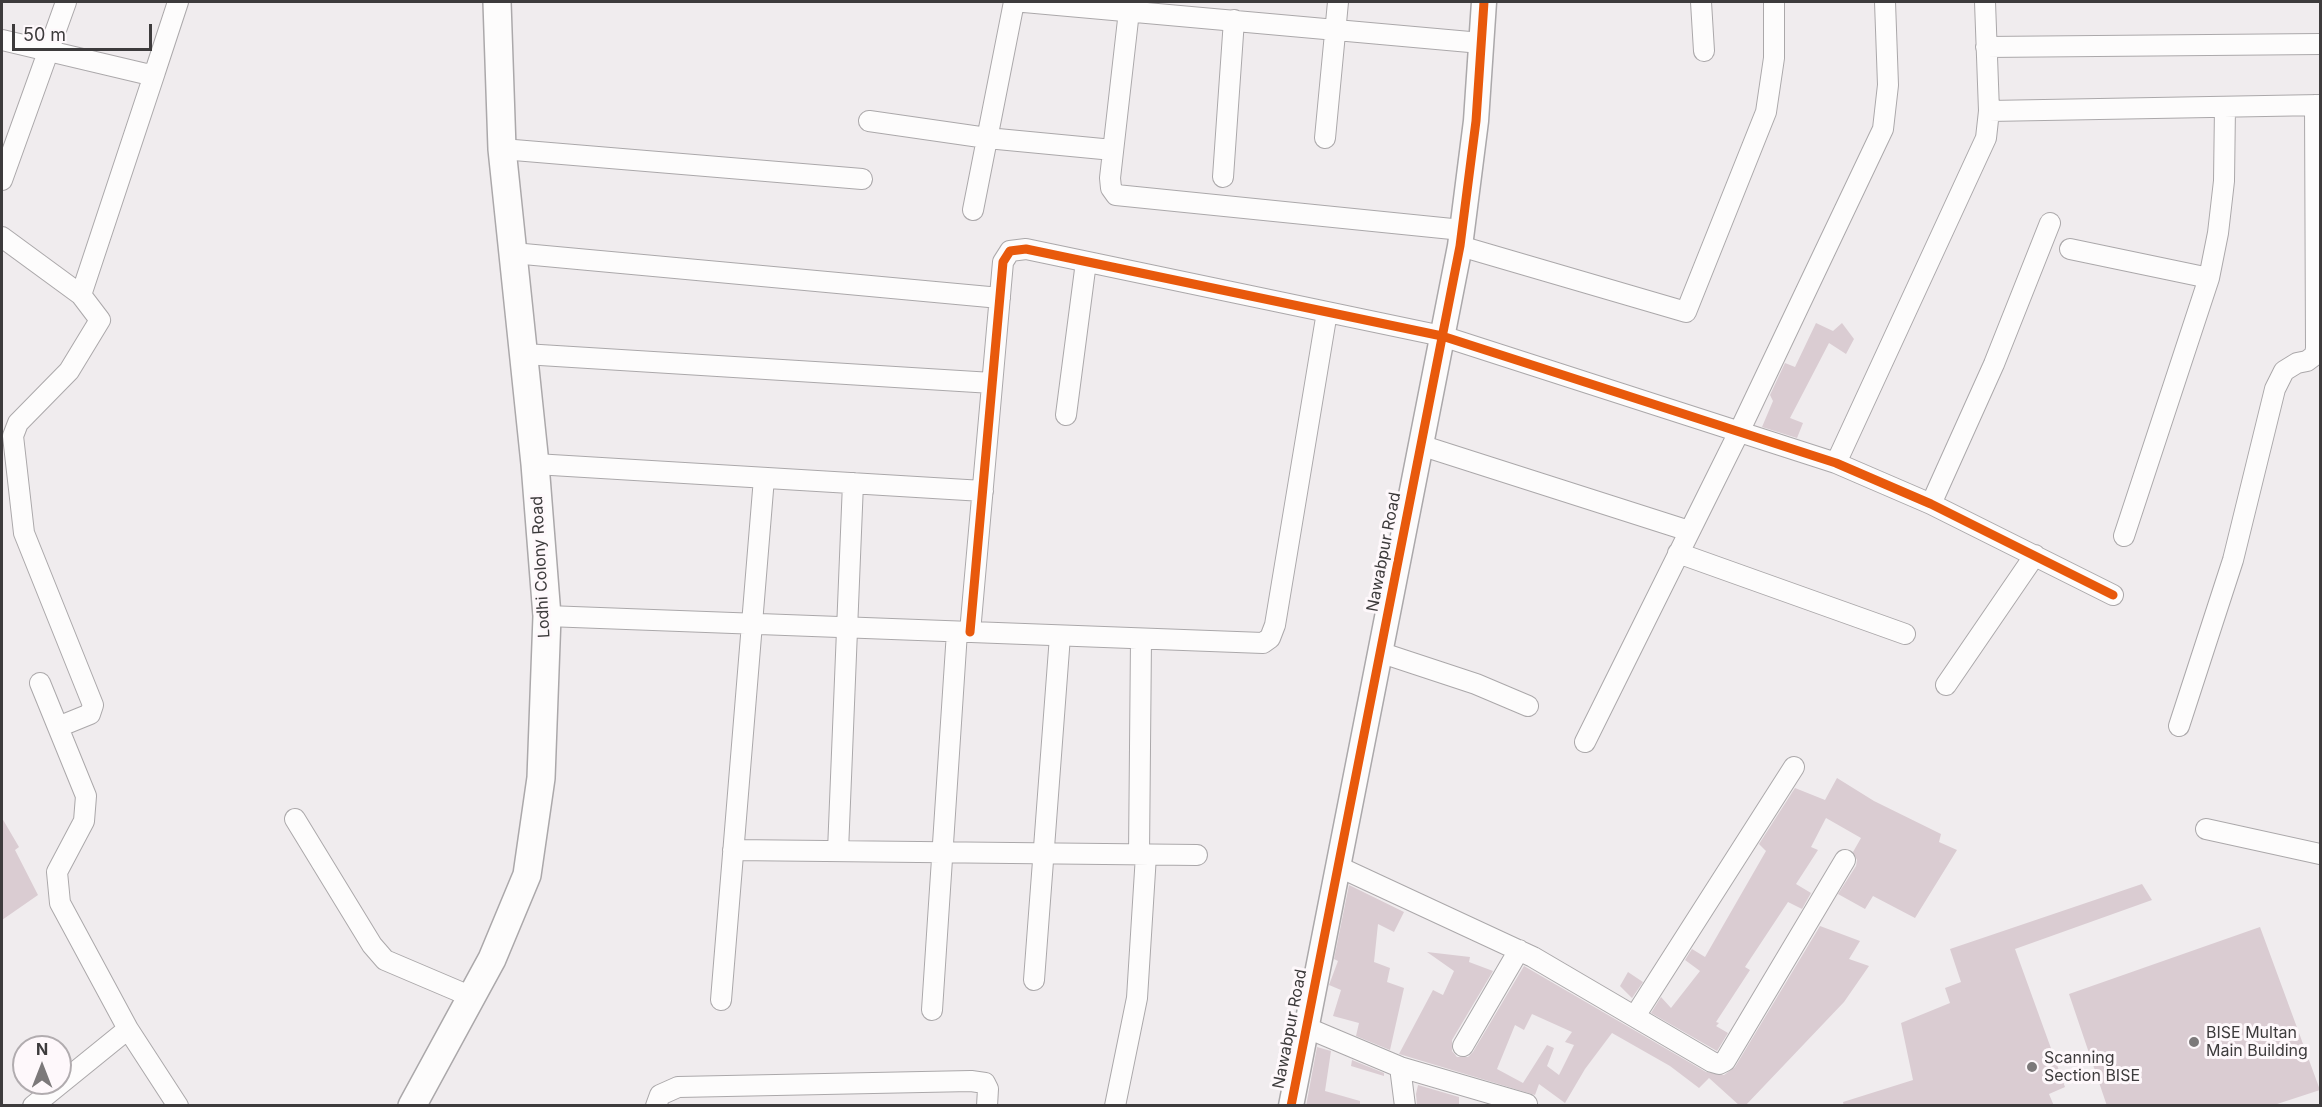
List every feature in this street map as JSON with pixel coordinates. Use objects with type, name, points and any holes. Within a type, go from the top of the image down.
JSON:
[{"type":"main road","name":"Lodhi Colony Road","points":[[411,1106],[492,959],[527,875],[541,778],[546,616],[535,464],[502,149],[497,2]]},
{"type":"street","points":[[2,180],[66,2]]},
{"type":"street","points":[[81,295],[178,2]]},
{"type":"street","points":[[973,210],[1014,2]]},
{"type":"street","points":[[1024,2],[1129,11],[1225,14],[1335,30],[1481,43]]},
{"type":"street","points":[[1325,138],[1338,2]]},
{"type":"street","name":"Nawabpur Road","points":[[1291,1106],[1461,238],[1476,122],[1484,2]]},
{"type":"street","points":[[1701,2],[1704,51]]},
{"type":"street","points":[[1129,11],[1110,178],[1111,188],[1116,195],[1461,238],[1686,312],[1766,112],[1774,58],[1774,2]]},
{"type":"street","points":[[1585,742],[1739,432],[1883,129],[1888,85],[1885,2]]},
{"type":"street","points":[[1836,463],[1986,138],[1989,111],[1985,2]]},
{"type":"street","points":[[1223,177],[1225,14]]},
{"type":"street","points":[[2,40],[146,75],[155,72]]},
{"type":"street","points":[[1986,47],[2320,44]]},
{"type":"street","points":[[1989,111],[2318,105],[2315,355],[2284,371],[2275,389],[2233,560],[2179,726]]},
{"type":"street","points":[[2124,536],[2209,278],[2218,233],[2224,181],[2225,107]]},
{"type":"street","points":[[869,121],[987,138],[1113,150]]},
{"type":"street","points":[[502,149],[862,179]]},
{"type":"street","points":[[1931,504],[1994,364],[2050,223]]},
{"type":"street","points":[[2,237],[81,295],[100,320],[69,370],[18,423],[13,436],[24,533],[93,705],[90,714],[58,727]]},
{"type":"street","points":[[932,1010],[943,853],[964,632],[983,491],[1004,262],[1010,251],[1026,249],[1442,336],[1836,463],[1931,504],[2113,595]]},
{"type":"street","points":[[2070,249],[2209,278]]},
{"type":"street","points":[[513,253],[1000,298]]},
{"type":"street","points":[[1066,415],[1086,262]]},
{"type":"street","points":[[546,616],[1263,643],[1270,638],[1275,625],[1327,312]]},
{"type":"street","points":[[524,354],[993,384]]},
{"type":"street","points":[[1420,445],[1689,531]]},
{"type":"street","points":[[535,464],[983,491]]},
{"type":"street","points":[[721,1000],[764,478]]},
{"type":"street","points":[[838,851],[853,483]]},
{"type":"street","points":[[1678,553],[1905,634]]},
{"type":"street","points":[[1946,685],[2035,555]]},
{"type":"street","points":[[1034,980],[1060,636]]},
{"type":"street","points":[[1115,1106],[1137,998],[1142,855],[1141,639]]},
{"type":"street","points":[[1379,652],[1476,684],[1528,706]]},
{"type":"street","points":[[40,683],[86,796],[84,821],[57,872],[60,903],[128,1029],[178,1106]]},
{"type":"street","points":[[1635,1016],[1794,767]]},
{"type":"street","points":[[295,819],[372,945],[385,960],[472,998]]},
{"type":"street","points":[[2206,829],[2320,854]]},
{"type":"street","points":[[733,850],[1197,855]]},
{"type":"street","points":[[1337,866],[1519,950],[1719,1064],[1725,1061],[1845,860]]},
{"type":"street","points":[[1463,1046],[1519,950]]},
{"type":"street","points":[[1305,1027],[1400,1067],[1527,1104]]},
{"type":"street","points":[[33,1106],[128,1029]]},
{"type":"street","points":[[1400,1067],[1405,1106]]},
{"type":"street","points":[[656,1106],[660,1095],[678,1087],[971,1081],[985,1083],[988,1089],[987,1106]]},
{"type":"building","points":[[1816,323],[1833,331],[1842,323],[1854,339],[1846,354],[1829,343],[1790,418],[1803,423],[1797,438],[1762,427],[1773,401],[1770,395],[1785,363],[1795,367]]},
{"type":"building","points":[[1837,778],[1874,801],[1941,834],[1939,842],[1957,850],[1915,918],[1873,896],[1865,909],[1838,894],[1856,866],[1857,860],[1853,852],[1861,838],[1826,818],[1811,847],[1818,850],[1796,884],[1811,893],[1802,909],[1788,902],[1745,967],[1750,970],[1716,1022],[1719,1023],[1716,1026],[1728,1033],[1717,1051],[1651,1013],[1661,997],[1671,1008],[1700,971],[1685,960],[1692,949],[1705,957],[1766,851],[1759,844],[1795,788],[1825,800]]},
{"type":"building","points":[[2,818],[19,847],[15,850],[38,895],[2,920]]},
{"type":"building","points":[[2142,884],[2152,900],[2015,949],[2065,1087],[2049,1094],[2054,1106],[1844,1106],[1843,1102],[1913,1080],[1901,1023],[1950,1003],[1945,988],[1961,982],[1950,949]]},
{"type":"building","points":[[1349,885],[1404,912],[1394,932],[1378,924],[1374,962],[1390,968],[1387,982],[1404,988],[1390,1050],[1356,1036],[1359,1023],[1333,1016],[1341,990],[1329,985],[1338,961],[1334,959]]},
{"type":"building","points":[[1820,926],[1860,941],[1849,959],[1869,966],[1844,1002],[1745,1106],[1740,1106],[1709,1078],[1699,1088],[1670,1066],[1612,1033],[1585,1069],[1565,1103],[1539,1084],[1535,1095],[1399,1054],[1433,990],[1443,995],[1454,971],[1427,952],[1470,957],[1469,962],[1493,971],[1452,1040],[1452,1051],[1457,1057],[1468,1057],[1473,1052],[1524,966],[1706,1072],[1724,1075],[1735,1067]],"holes":[[[1532,1014],[1572,1032],[1565,1042],[1574,1045],[1559,1075],[1547,1066],[1554,1048],[1547,1045],[1523,1083],[1497,1069],[1515,1025],[1524,1030]]]},
{"type":"building","name":"BISE Multan Main Building","points":[[2260,927],[2320,1090],[2271,1106],[2107,1106],[2069,994]]},
{"type":"building","points":[[1628,972],[1643,982],[1632,998],[1620,986]]},
{"type":"building","points":[[1317,1047],[1331,1051],[1325,1091],[1360,1101],[1360,1106],[1306,1106]]},
{"type":"building","points":[[1352,1060],[1384,1073],[1384,1076],[1351,1066]]},
{"type":"building","points":[[1418,1085],[1459,1097],[1459,1106],[1417,1106]]},
{"type":"cycle path","points":[[1291,1106],[1460,246],[1476,121],[1484,2]]},
{"type":"cycle path","points":[[970,632],[1003,262],[1010,251],[1026,249],[1442,336],[1836,463],[1931,504],[2113,595]]},
{"type":"place","name":"BISE Multan Main Building","points":[[2194,1042]]},
{"type":"place","name":"Scanning Section BISE","points":[[2032,1067]]}]
